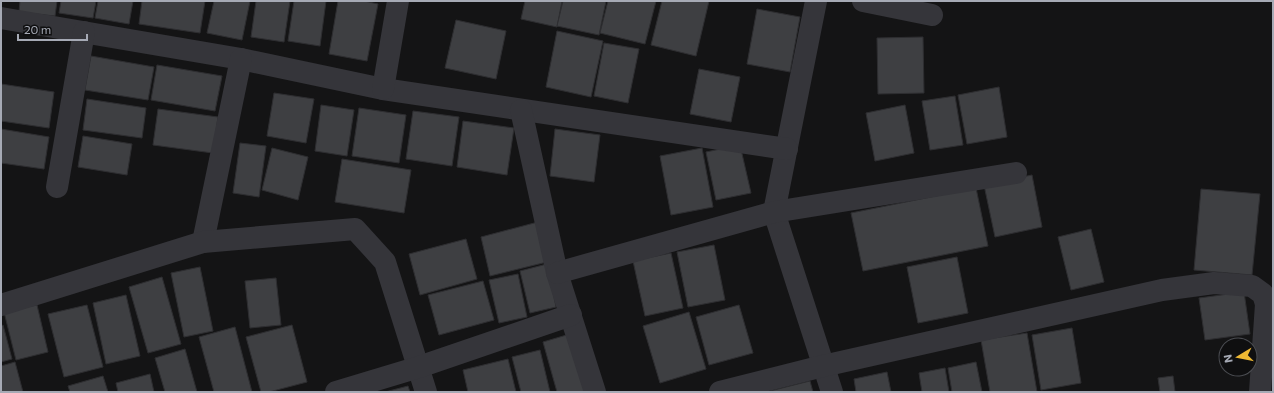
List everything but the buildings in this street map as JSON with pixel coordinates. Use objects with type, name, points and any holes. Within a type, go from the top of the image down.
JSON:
[{"type":"street","points":[[384,89],[398,1]]},
{"type":"street","points":[[816,1],[774,212],[832,392]]},
{"type":"street","points":[[863,1],[932,15]]},
{"type":"street","points":[[1,18],[240,59],[384,89],[787,149]]},
{"type":"street","points":[[57,187],[84,32]]},
{"type":"street","points":[[203,242],[240,59]]},
{"type":"street","points":[[521,110],[557,273],[595,392]]},
{"type":"street","points":[[557,273],[774,212],[1016,173]]},
{"type":"street","points":[[1,305],[203,242],[355,229],[385,262],[426,392]]},
{"type":"street","points":[[720,392],[824,366],[1162,290],[1214,283],[1252,286],[1263,294],[1266,304],[1260,392]]},
{"type":"street","points":[[336,392],[419,367],[571,315]]}]
